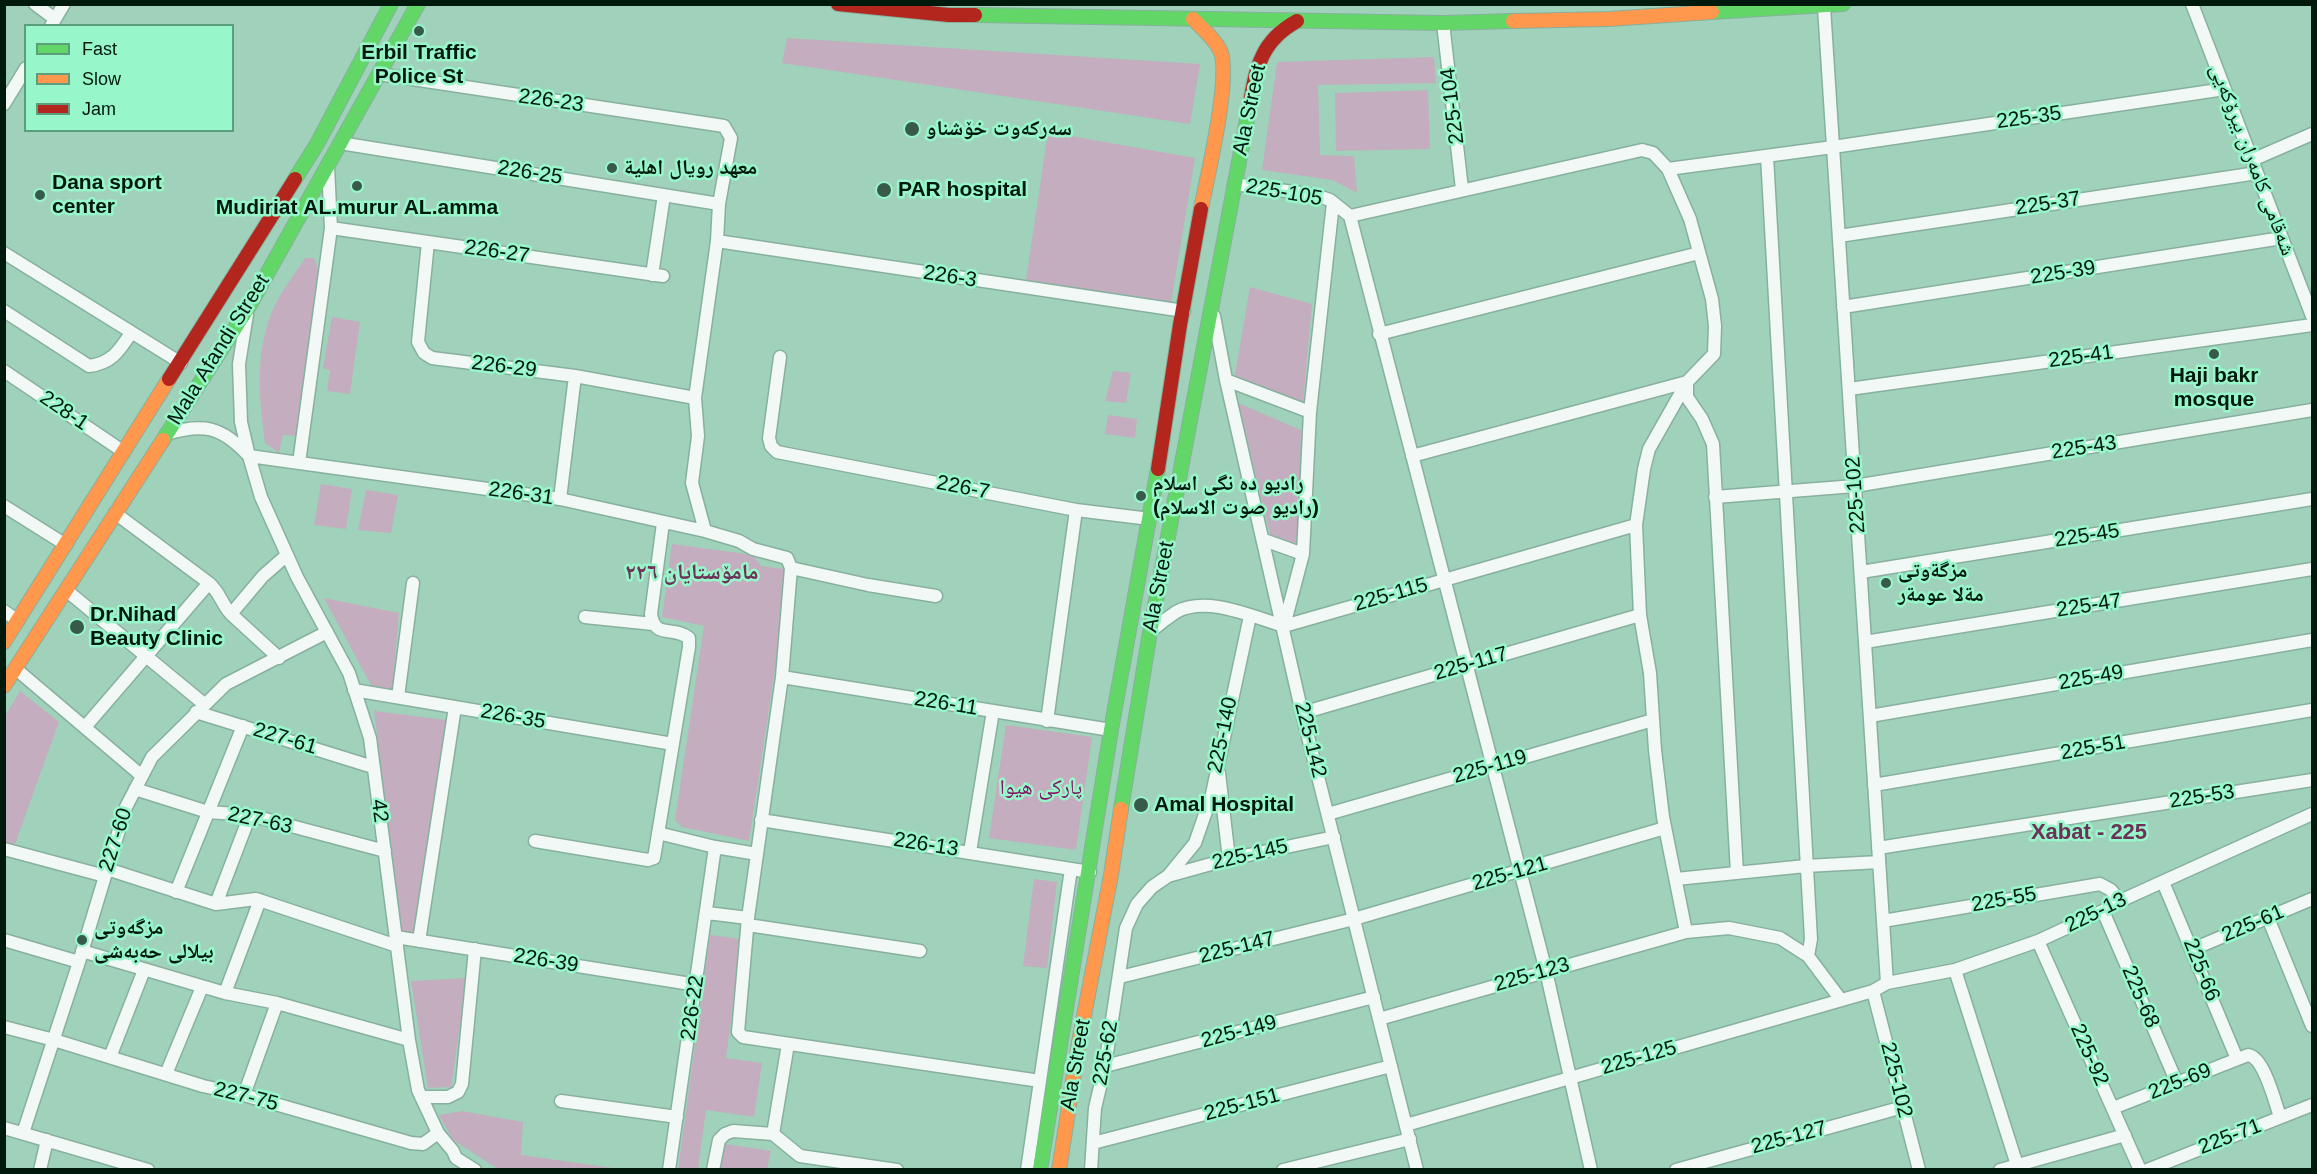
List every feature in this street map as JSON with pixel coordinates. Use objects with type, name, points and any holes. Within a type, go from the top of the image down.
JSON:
[{"type":"main road","name":"Mala Afandi Street","points":[[4,642],[317,144],[391,4]]},
{"type":"main road","name":"Mala Afandi Street","points":[[4,686],[248,308],[418,4]]},
{"type":"main road","points":[[838,4],[949,15],[1443,23],[1609,19],[1843,4]]},
{"type":"main road","points":[[1609,19],[1617,13],[1620,4]]},
{"type":"main road","points":[[1670,4],[1674,11],[1683,15]]},
{"type":"main road","name":"Ala Street","points":[[1040,1170],[1107,757],[1216,140],[1223,67],[1218,45],[1193,19]]},
{"type":"main road","name":"Ala Street","points":[[1059,1170],[1079,1042],[1111,875],[1150,632],[1257,65],[1270,41],[1285,27],[1297,21]]},
{"type":"main road","points":[[339,101],[358,112]]},
{"type":"main road","points":[[1155,486],[1177,492]]},
{"type":"main road","points":[[70,540],[91,550]]},
{"type":"main road","points":[[1107,757],[1128,759]]},
{"type":"street","points":[[35,4],[53,22],[64,4]]},
{"type":"street","name":"شه‌قامی كامەران بیرۆكەیی","points":[[2192,4],[2313,316]]},
{"type":"street","name":"225-102","points":[[1824,7],[1887,983]]},
{"type":"street","name":"225-104","points":[[1443,23],[1462,189]]},
{"type":"street","points":[[4,104],[24,71]]},
{"type":"street","name":"226-23","points":[[379,74],[724,126],[731,138],[720,204]]},
{"type":"street","name":"225-35","points":[[1668,169],[2225,89]]},
{"type":"street","points":[[2252,160],[2313,134]]},
{"type":"street","name":"226-25","points":[[340,143],[720,204]]},
{"type":"street","points":[[1592,1170],[1546,971],[1350,216],[1642,150],[1653,153],[1668,169],[1690,219],[1712,299],[1715,326],[1714,354],[1687,382],[1649,449],[1636,525],[1640,615],[1650,673],[1665,828],[1686,932]]},
{"type":"street","points":[[1767,156],[1811,939],[1808,956],[1841,1000]]},
{"type":"street","points":[[298,463],[331,228],[328,166]]},
{"type":"street","name":"225-37","points":[[1839,236],[2257,173]]},
{"type":"street","name":"225-105","points":[[1234,184],[1315,195],[1333,203],[1350,216]]},
{"type":"street","name":"226-27","points":[[331,228],[658,276],[664,195]]},
{"type":"street","points":[[1150,632],[1178,611],[1196,607],[1219,607],[1284,626],[1303,554],[1310,412],[1333,203]]},
{"type":"street","points":[[705,531],[692,483],[698,436],[695,398],[720,204]]},
{"type":"street","name":"225-39","points":[[1844,307],[2282,238]]},
{"type":"street","name":"226-3","points":[[717,241],[1184,311]]},
{"type":"street","name":"226-29","points":[[428,242],[418,342],[424,353],[432,358],[575,376],[695,398]]},
{"type":"street","points":[[4,253],[181,363]]},
{"type":"street","points":[[1379,334],[1699,253]]},
{"type":"street","name":"42","points":[[248,308],[239,364],[241,422],[249,456],[261,498],[287,555],[349,673],[370,738],[409,1040],[418,1090],[438,1133],[456,1158],[475,1170]]},
{"type":"street","name":"225-142","points":[[1212,308],[1226,380],[1284,626],[1302,713],[1417,1170]]},
{"type":"street","points":[[4,311],[89,366],[102,364],[116,357],[131,333]]},
{"type":"street","name":"225-41","points":[[1849,389],[2313,325]]},
{"type":"street","name":"226-7","points":[[780,357],[769,438],[771,446],[777,452],[1076,510],[1150,519]]},
{"type":"street","name":"228-1","points":[[4,370],[124,452]]},
{"type":"street","points":[[560,499],[575,376]]},
{"type":"street","points":[[1226,380],[1310,412]]},
{"type":"street","points":[[1412,456],[1687,382]]},
{"type":"street","points":[[1687,382],[1687,397],[1702,419],[1713,444],[1737,873]]},
{"type":"street","name":"225-43","points":[[1715,496],[1855,486],[2313,410]]},
{"type":"street","points":[[166,434],[196,427],[211,429],[234,440],[249,456]]},
{"type":"street","name":"226-31","points":[[249,456],[560,499],[705,531],[739,541],[789,563],[868,585],[936,596]]},
{"type":"street","name":"225-45","points":[[1860,573],[2313,499]]},
{"type":"street","points":[[4,506],[70,540]]},
{"type":"street","points":[[1047,721],[1076,510]]},
{"type":"street","points":[[115,513],[220,592],[224,607],[279,658]]},
{"type":"street","points":[[655,627],[651,614],[663,523]]},
{"type":"street","name":"225-115","points":[[1284,626],[1636,525]]},
{"type":"street","points":[[1263,540],[1303,554]]},
{"type":"street","points":[[231,614],[262,576],[287,555]]},
{"type":"street","points":[[789,563],[782,677],[748,922],[738,1032],[743,1038],[1040,1081]]},
{"type":"street","name":"225-47","points":[[1865,642],[2313,569]]},
{"type":"street","points":[[85,727],[208,583]]},
{"type":"street","points":[[398,697],[413,583]]},
{"type":"street","points":[[66,590],[146,655],[200,708]]},
{"type":"street","points":[[4,611],[18,621]]},
{"type":"street","name":"225-140","points":[[1125,936],[1128,922],[1137,904],[1152,886],[1168,876],[1195,843],[1212,794],[1250,615]]},
{"type":"street","name":"225-117","points":[[1302,713],[1640,615]]},
{"type":"street","points":[[535,842],[648,860],[654,858],[656,852],[689,638],[682,633],[655,627],[585,617]]},
{"type":"street","name":"227-60","points":[[23,1133],[126,807],[152,758],[226,684],[327,632]]},
{"type":"street","name":"225-49","points":[[1870,716],[2313,640]]},
{"type":"street","points":[[16,669],[142,776]]},
{"type":"street","name":"226-11","points":[[782,677],[1112,730]]},
{"type":"street","name":"226-35","points":[[354,690],[672,744]]},
{"type":"street","points":[[419,941],[455,707]]},
{"type":"street","name":"227-61","points":[[200,708],[243,726],[373,766]]},
{"type":"street","name":"225-51","points":[[1874,785],[2313,710]]},
{"type":"street","points":[[970,852],[993,711]]},
{"type":"street","name":"225-119","points":[[1328,814],[1653,720]]},
{"type":"street","points":[[176,892],[243,726]]},
{"type":"street","points":[[1218,762],[1229,859]]},
{"type":"street","name":"225-53","points":[[1878,848],[2313,780]]},
{"type":"street","name":"227-63","points":[[135,789],[208,812],[250,815],[385,851]]},
{"type":"street","name":"225-13","points":[[1873,991],[1887,983],[1955,970],[2038,941],[2120,901],[2313,814]]},
{"type":"street","points":[[216,904],[250,815]]},
{"type":"street","name":"226-13","points":[[761,820],[1090,872]]},
{"type":"street","name":"225-121","points":[[1354,919],[1665,828]]},
{"type":"street","points":[[658,833],[715,847],[757,854]]},
{"type":"street","name":"225-145","points":[[1168,876],[1229,859],[1334,837]]},
{"type":"street","name":"226-22","points":[[669,1170],[715,847]]},
{"type":"street","points":[[4,849],[106,872],[216,904],[260,900],[225,993]]},
{"type":"street","points":[[1676,879],[1806,866],[1879,862]]},
{"type":"street","points":[[1027,1170],[1071,869]]},
{"type":"street","name":"225-66","points":[[2163,882],[2242,1057],[2253,1056],[2260,1063],[2280,1117]]},
{"type":"street","name":"225-55","points":[[1883,921],[2100,884],[2111,890],[2120,901]]},
{"type":"street","name":"225-61","points":[[2193,949],[2313,899]]},
{"type":"street","name":"226-39","points":[[260,900],[396,942],[419,941],[697,985]]},
{"type":"street","name":"225-68","points":[[2103,911],[2177,1083]]},
{"type":"street","points":[[707,913],[920,951]]},
{"type":"street","points":[[2268,918],[2313,1026]]},
{"type":"street","name":"225-147","points":[[1120,978],[1354,919]]},
{"type":"street","name":"225-123","points":[[1379,1018],[1686,932],[1729,928],[1780,938],[1808,956]]},
{"type":"street","name":"225-62","points":[[1091,1170],[1095,1108],[1105,1066],[1125,936]]},
{"type":"street","points":[[4,940],[144,970],[409,1040]]},
{"type":"street","name":"225-92","points":[[2038,941],[2140,1170]]},
{"type":"street","points":[[421,1097],[448,1097],[458,1092],[462,1084],[475,949]]},
{"type":"street","points":[[110,1057],[144,970]]},
{"type":"street","points":[[1955,970],[2017,1165]]},
{"type":"street","points":[[166,1074],[202,987]]},
{"type":"street","name":"225-102","points":[[1873,991],[1919,1170]]},
{"type":"street","name":"225-125","points":[[1406,1125],[1873,991]]},
{"type":"street","name":"225-149","points":[[1105,1066],[1374,997]]},
{"type":"street","points":[[244,1095],[277,1004]]},
{"type":"street","name":"227-75","points":[[4,1027],[411,1143],[423,1144],[438,1133]]},
{"type":"street","points":[[773,1134],[788,1044]]},
{"type":"street","name":"225-69","points":[[2113,1108],[2242,1057]]},
{"type":"street","name":"225-151","points":[[1093,1143],[1391,1066]]},
{"type":"street","points":[[561,1101],[677,1116]]},
{"type":"street","name":"225-71","points":[[2146,1170],[2313,1105]]},
{"type":"street","name":"225-127","points":[[1676,1170],[1903,1107]]},
{"type":"street","points":[[4,1128],[129,1167],[148,1170]]},
{"type":"street","points":[[713,1170],[719,1140],[725,1134],[733,1131],[773,1134],[800,1156],[897,1170]]},
{"type":"street","points":[[2000,1170],[2125,1135]]},
{"type":"street","points":[[1283,1170],[1410,1139]]},
{"type":"street","points":[[40,1170],[47,1140]]},
{"type":"street","points":[[449,1170],[453,1151]]},
{"type":"green space","points":[[787,38],[1200,64],[1190,124],[782,63]]},
{"type":"green space","points":[[1434,57],[1436,83],[1318,85],[1320,155],[1354,156],[1357,193],[1332,180],[1262,170],[1277,62]]},
{"type":"green space","points":[[1428,90],[1430,149],[1336,151],[1335,93]]},
{"type":"green space","points":[[1048,132],[1195,158],[1171,303],[1026,280]]},
{"type":"green space","points":[[305,258],[314,258],[318,269],[296,436],[283,435],[279,453],[265,443],[260,391],[261,356],[268,322],[275,305]]},
{"type":"green space","points":[[1250,287],[1312,304],[1303,404],[1234,380]]},
{"type":"green space","points":[[332,317],[360,322],[350,394],[327,391],[330,370],[323,368]]},
{"type":"green space","points":[[1113,371],[1131,373],[1126,403],[1105,401]]},
{"type":"green space","points":[[1238,403],[1301,430],[1298,545],[1271,538]]},
{"type":"green space","points":[[1108,415],[1137,419],[1135,438],[1105,434]]},
{"type":"green space","points":[[321,484],[352,489],[346,529],[314,525]]},
{"type":"green space","points":[[366,490],[398,495],[391,533],[358,530]]},
{"type":"green space","points":[[672,544],[753,555],[761,566],[790,570],[749,841],[682,827],[675,820],[704,626],[662,617]]},
{"type":"green space","points":[[324,598],[399,613],[392,692],[372,687]]},
{"type":"green space","points":[[20,691],[59,722],[15,844],[5,842],[5,716]]},
{"type":"green space","points":[[374,711],[446,720],[415,935],[402,932]]},
{"type":"green space","name":"پاركی هیوا","points":[[1006,725],[1092,737],[1076,850],[989,838]]},
{"type":"green space","points":[[1034,879],[1057,882],[1047,968],[1023,966]]},
{"type":"green space","points":[[710,935],[742,939],[726,1058],[762,1063],[754,1117],[706,1110],[698,1169],[678,1170]]},
{"type":"green space","points":[[467,978],[451,1087],[428,1088],[411,981]]},
{"type":"green space","points":[[462,1111],[523,1122],[521,1155],[620,1169],[498,1169],[453,1140],[439,1115]]},
{"type":"green space","points":[[725,1144],[771,1151],[767,1169],[720,1169]]},
{"type":"traffic: fast","points":[[295,179],[317,144],[391,4]]},
{"type":"traffic: fast","points":[[163,440],[248,308],[418,4]]},
{"type":"traffic: fast","points":[[1712,12],[1843,4]]},
{"type":"traffic: fast","points":[[975,15],[1443,23],[1513,21]]},
{"type":"traffic: fast","points":[[1121,809],[1150,632],[1249,109]]},
{"type":"traffic: fast","points":[[1040,1170],[1111,730],[1158,469]]},
{"type":"traffic: slow","points":[[1513,21],[1609,19],[1712,12]]},
{"type":"traffic: slow","points":[[1193,19],[1218,46],[1223,63],[1221,103],[1201,209]]},
{"type":"traffic: slow","points":[[4,642],[169,379]]},
{"type":"traffic: slow","points":[[4,686],[163,440]]},
{"type":"traffic: slow","points":[[1059,1170],[1079,1042],[1111,875],[1121,809]]},
{"type":"traffic: jam","points":[[838,4],[949,15],[975,15]]},
{"type":"traffic: jam","points":[[1249,109],[1261,58],[1274,38],[1297,21]]},
{"type":"traffic: jam","points":[[169,379],[295,179]]},
{"type":"traffic: jam","points":[[1158,469],[1201,209]]},
{"type":"place","name":"Erbil Traffic Police St","points":[[419,31]]},
{"type":"place","name":"سەرکەوت خۆشناو","points":[[912,129]]},
{"type":"place","name":"معهد رويال اهلية","points":[[612,168]]},
{"type":"place","name":"Mudiriat AL.murur AL.amma","points":[[357,186]]},
{"type":"place","name":"PAR hospital","points":[[884,190]]},
{"type":"place","name":"Dana sport center","points":[[40,195]]},
{"type":"place","name":"Haji bakr mosque","points":[[2214,354]]},
{"type":"place","name":"راديو ده نگی اسلام (رادیو صوت الاسلام)","points":[[1141,496]]},
{"type":"place","name":"مزگةوتی مةلا عومةر","points":[[1886,583]]},
{"type":"place","name":"Dr.Nihad Beauty Clinic","points":[[77,627]]},
{"type":"place","name":"Amal Hospital","points":[[1141,805]]},
{"type":"place","name":"مزگەوتی بیلالی حەبەشی","points":[[82,940]]},
{"type":"district","name":"مامۆستایان ٢٢٦","points":[[692,573]]},
{"type":"district","name":"Xabat - 225","points":[[2089,833]]}]
